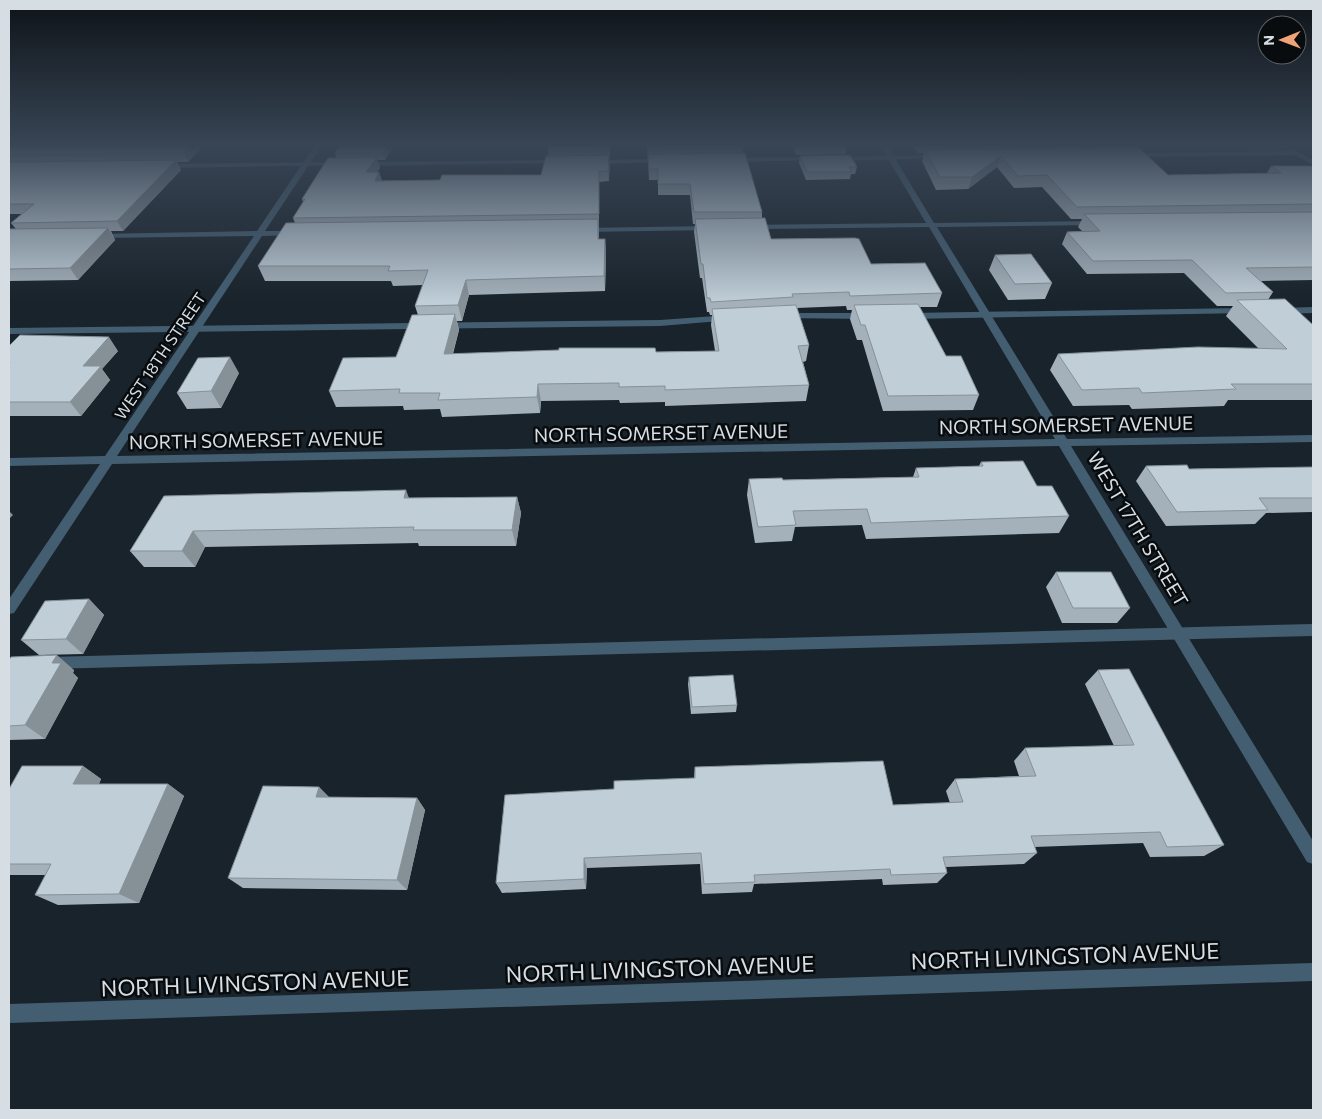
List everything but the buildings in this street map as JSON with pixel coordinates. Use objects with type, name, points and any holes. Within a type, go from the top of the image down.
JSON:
[{"type":"street","name":"WEST 18TH STREET","points":[[9,609],[285,197]]},
{"type":"street","name":"WEST 17TH STREET","points":[[914,197],[1313,856]]},
{"type":"street","points":[[744,228],[1108,222]]},
{"type":"street","points":[[576,230],[724,228]]},
{"type":"street","points":[[86,236],[309,233]]},
{"type":"street","points":[[1274,311],[1313,310]]},
{"type":"street","points":[[899,316],[1254,311]]},
{"type":"street","points":[[776,316],[879,316]]},
{"type":"street","points":[[9,331],[660,323],[741,318]]},
{"type":"street","name":"NORTH SOMERSET AVENUE","points":[[9,462],[1313,438]]},
{"type":"street","points":[[39,663],[1313,630]]},
{"type":"street","name":"NORTH LIVINGSTON AVENUE","points":[[9,1014],[1313,972]]}]
